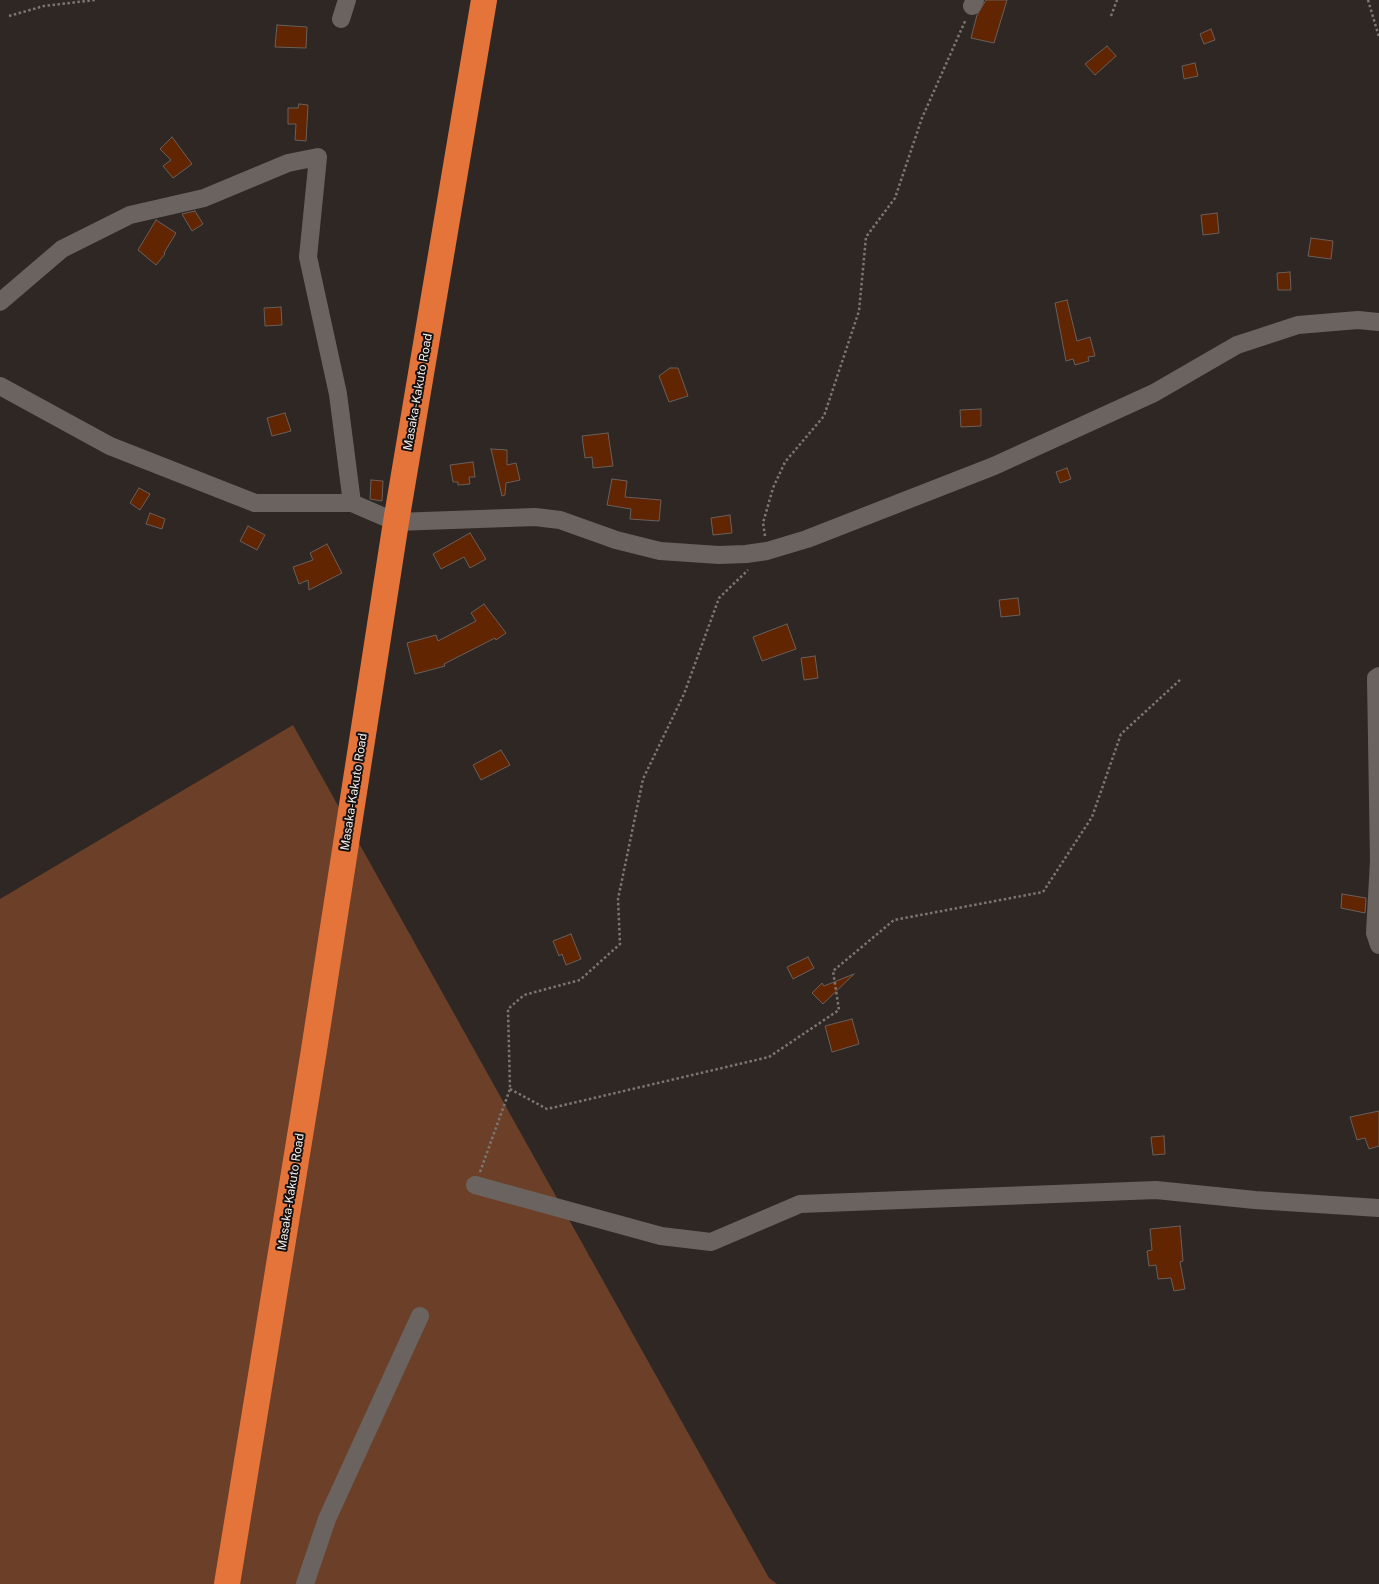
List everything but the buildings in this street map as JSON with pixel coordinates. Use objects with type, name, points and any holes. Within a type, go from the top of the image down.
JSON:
[{"type":"highway","name":"Masaka-Kakuto Road","points":[[227,1584],[313,1056],[396,522],[484,0]]},
{"type":"street","points":[[340,19],[347,0]]},
{"type":"street","points":[[0,302],[62,250],[130,215],[204,198],[288,162],[318,158],[308,257],[338,394],[352,503]]},
{"type":"street","points":[[0,386],[110,446],[256,503],[352,503],[396,522],[535,517],[560,520],[616,540],[660,551],[719,555],[767,551],[845,525],[994,466],[1154,393],[1237,345],[1298,325],[1358,320],[1379,322]]},
{"type":"street","points":[[1379,676],[1376,678],[1379,861],[1375,933],[1379,945]]},
{"type":"street","points":[[475,1185],[661,1236],[711,1242],[800,1204],[1156,1190],[1255,1200],[1379,1208]]},
{"type":"street","points":[[305,1584],[327,1519],[420,1316]]},
{"type":"path","points":[[9,16],[44,6],[95,0]]},
{"type":"path","points":[[1111,16],[1118,0]]},
{"type":"path","points":[[1368,0],[1379,37]]},
{"type":"path","points":[[475,1185],[510,1089],[508,1009],[524,995],[580,980],[620,944],[618,899],[643,779],[684,694],[719,598],[767,551],[764,523],[774,488],[785,462],[824,416],[859,311],[866,237],[895,198],[922,118],[973,3]]},
{"type":"path","points":[[510,1089],[546,1109],[769,1057],[839,1010],[833,971],[894,920],[1043,892],[1092,817],[1121,734],[1181,679]]},
{"type":"shaded area","points":[[293,725],[769,1578],[777,1584],[0,1584],[0,899]]}]
